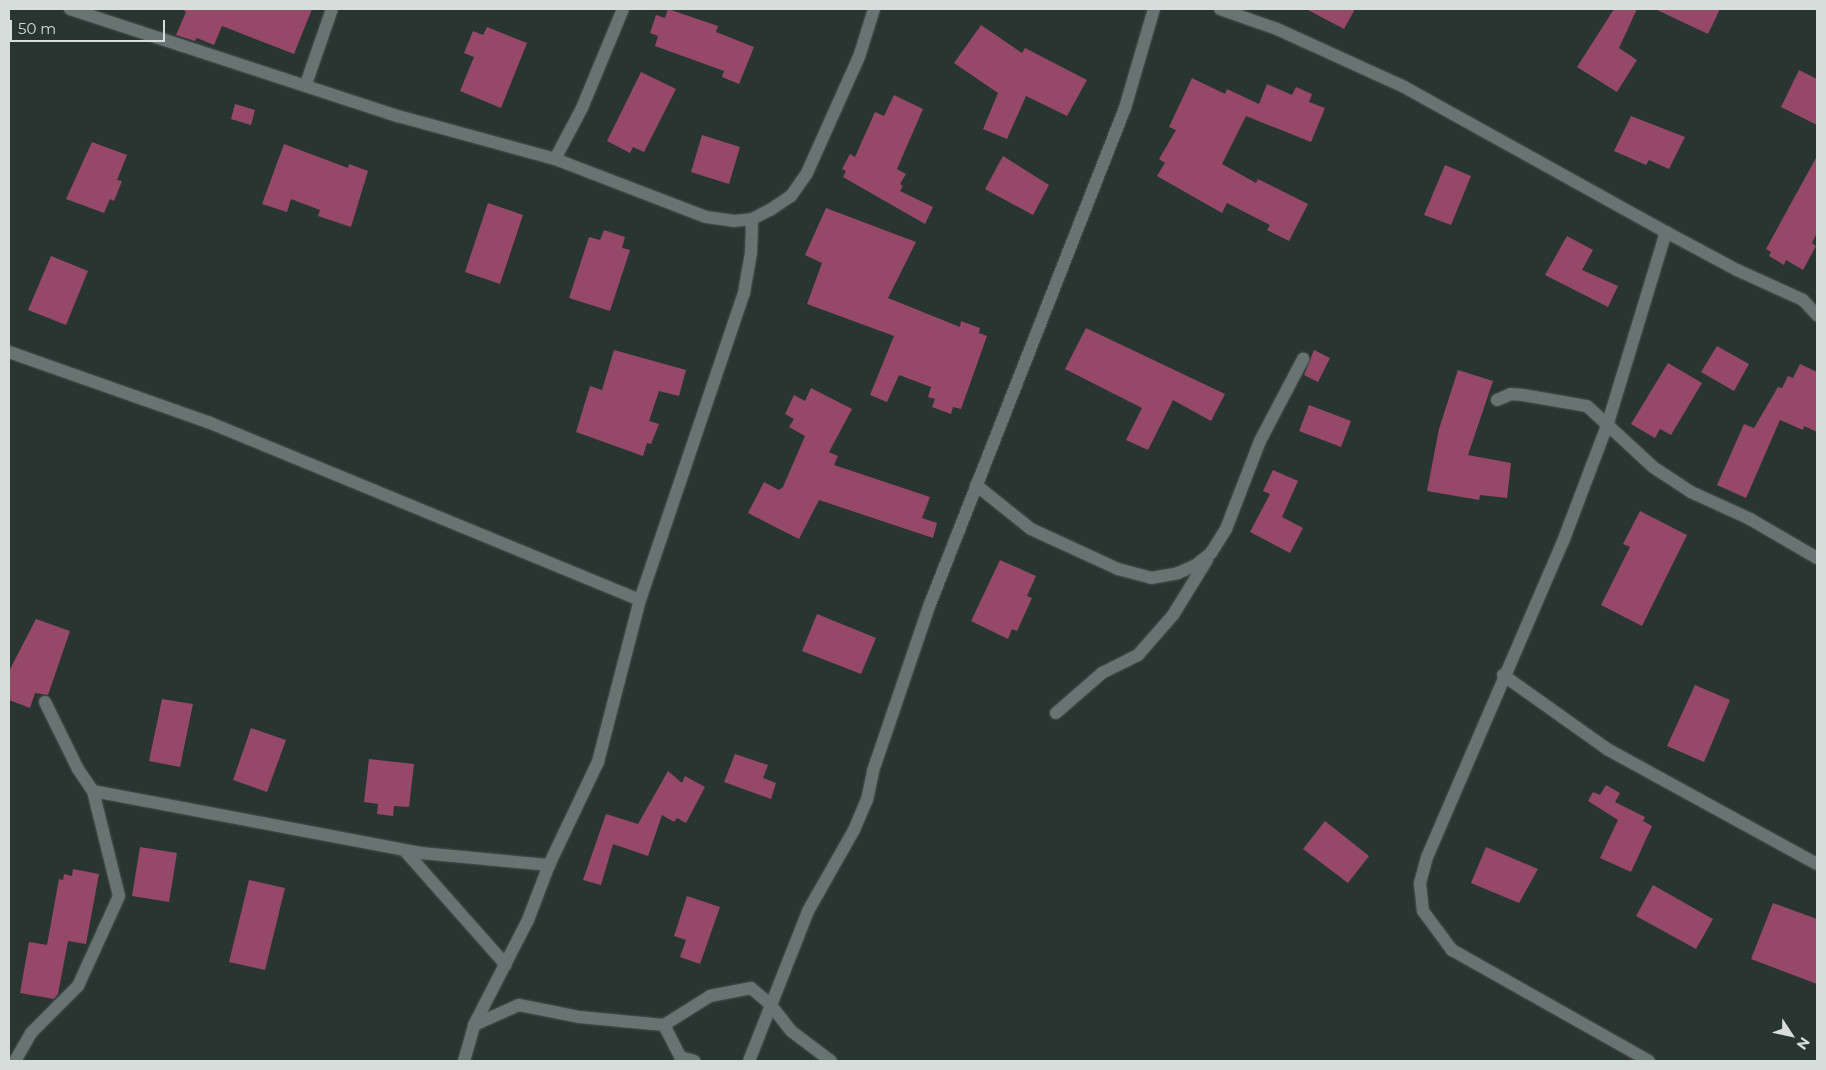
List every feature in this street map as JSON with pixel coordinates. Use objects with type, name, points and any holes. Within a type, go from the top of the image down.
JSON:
[{"type":"street","points":[[70,9],[94,12],[398,116],[555,159],[706,217],[734,221],[752,218],[792,196],[807,173],[855,66],[874,9]]},
{"type":"street","points":[[306,84],[332,9]]},
{"type":"street","points":[[555,159],[582,108],[623,9]]},
{"type":"street","points":[[749,1061],[808,911],[854,830],[867,800],[873,771],[930,604],[1125,108],[1154,9]]},
{"type":"street","points":[[1220,9],[1278,29],[1404,87],[1737,270],[1803,300],[1817,315]]},
{"type":"street","points":[[464,1061],[474,1025],[528,920],[549,864],[598,762],[640,600],[744,293],[751,253],[752,218]]},
{"type":"street","points":[[1649,1061],[1452,950],[1423,911],[1420,883],[1427,857],[1503,675],[1564,539],[1608,423],[1666,232]]},
{"type":"street","points":[[9,352],[208,422],[640,600]]},
{"type":"street","points":[[1056,713],[1102,673],[1138,655],[1173,615],[1226,529],[1280,398],[1303,358]]},
{"type":"street","points":[[1497,400],[1511,394],[1523,394],[1587,406],[1608,423],[1653,468],[1691,492],[1750,519],[1817,558]]},
{"type":"street","points":[[976,485],[1031,529],[1118,569],[1151,578],[1178,573],[1211,553]]},
{"type":"street","points":[[1503,675],[1607,749],[1817,864]]},
{"type":"street","points":[[15,1061],[31,1032],[78,986],[119,896],[93,791],[78,769],[46,702]]},
{"type":"street","points":[[93,791],[405,851],[549,864]]},
{"type":"street","points":[[405,851],[506,964]]},
{"type":"street","points":[[474,1025],[519,1005],[579,1017],[664,1025],[710,996],[751,988],[770,1004],[791,1031],[831,1061]]},
{"type":"street","points":[[664,1025],[680,1057],[694,1061]]},
{"type":"building","points":[[182,9],[312,9],[294,54],[222,26],[214,45],[197,38],[195,41],[176,35],[186,12]]},
{"type":"building","points":[[668,9],[718,26],[716,32],[754,47],[739,84],[722,77],[724,71],[655,46],[658,36],[650,33],[656,15],[665,18]]},
{"type":"building","points":[[1306,9],[1355,9],[1344,29]]},
{"type":"building","points":[[1614,9],[1637,9],[1619,48],[1637,60],[1617,92],[1577,67]]},
{"type":"building","points":[[1655,9],[1720,9],[1708,34]]},
{"type":"building","points":[[981,25],[1022,53],[1025,48],[1087,80],[1067,116],[1026,96],[1007,139],[983,129],[998,93],[954,63]]},
{"type":"building","points":[[487,27],[527,43],[501,108],[460,91],[474,57],[464,53],[473,31],[483,35]]},
{"type":"building","points":[[1799,70],[1817,79],[1817,125],[1781,107]]},
{"type":"building","points":[[641,72],[676,89],[644,152],[633,147],[630,153],[607,141]]},
{"type":"building","points":[[1192,78],[1225,94],[1227,89],[1259,104],[1267,84],[1292,95],[1296,87],[1312,94],[1309,102],[1325,108],[1311,142],[1246,116],[1222,164],[1256,183],[1258,179],[1308,204],[1289,241],[1267,230],[1270,225],[1227,203],[1222,213],[1157,176],[1165,163],[1159,159],[1176,130],[1169,127]]},
{"type":"building","points":[[894,95],[923,109],[897,169],[906,174],[900,184],[903,186],[900,191],[933,207],[925,224],[843,177],[846,171],[842,169],[850,154],[855,157],[875,112],[884,116]]},
{"type":"building","points":[[235,104],[255,110],[251,125],[231,119]]},
{"type":"building","points":[[1631,116],[1685,137],[1669,169],[1649,160],[1646,165],[1614,151]]},
{"type":"building","points":[[702,135],[740,147],[729,184],[691,172]]},
{"type":"building","points":[[92,142],[127,155],[117,180],[122,181],[114,201],[110,199],[104,213],[66,199]]},
{"type":"building","points":[[284,144],[348,168],[349,164],[368,171],[351,227],[318,216],[320,210],[291,199],[287,212],[262,204]]},
{"type":"building","points":[[1003,156],[1049,185],[1033,215],[985,189]]},
{"type":"building","points":[[1817,156],[1817,233],[1812,243],[1816,246],[1803,270],[1786,260],[1784,265],[1769,256],[1771,252],[1766,249]]},
{"type":"building","points":[[1445,165],[1471,176],[1451,225],[1424,215]]},
{"type":"building","points":[[488,203],[523,215],[500,284],[465,272]]},
{"type":"building","points":[[826,208],[916,242],[888,298],[960,327],[961,321],[980,328],[979,333],[987,336],[961,409],[953,407],[951,414],[932,407],[935,399],[928,397],[931,387],[899,375],[887,402],[870,395],[894,336],[807,304],[822,263],[805,255]]},
{"type":"building","points":[[604,230],[625,237],[622,248],[630,250],[610,311],[569,298],[589,237],[600,240]]},
{"type":"building","points":[[1567,236],[1593,250],[1582,270],[1618,286],[1608,307],[1545,275]]},
{"type":"building","points":[[51,256],[88,271],[66,325],[28,310]]},
{"type":"building","points":[[1086,328],[1225,394],[1211,421],[1173,400],[1148,450],[1126,440],[1142,408],[1065,369]]},
{"type":"building","points":[[1717,346],[1749,364],[1734,391],[1701,372]]},
{"type":"building","points":[[614,350],[686,370],[679,396],[659,391],[649,421],[659,424],[651,444],[647,443],[643,456],[576,432],[590,386],[602,390]]},
{"type":"building","points":[[1314,350],[1330,358],[1318,382],[1304,375]]},
{"type":"building","points":[[1668,363],[1702,383],[1671,435],[1660,429],[1655,438],[1631,424]]},
{"type":"building","points":[[1800,364],[1817,372],[1817,432],[1804,426],[1803,430],[1780,420],[1746,498],[1717,485],[1744,424],[1754,428],[1778,387],[1782,388],[1788,376],[1793,378]]},
{"type":"building","points":[[1458,370],[1493,381],[1468,455],[1511,463],[1507,498],[1480,495],[1479,500],[1427,491],[1439,429]]},
{"type":"building","points":[[811,388],[852,409],[829,452],[838,456],[834,465],[930,497],[922,518],[937,523],[933,538],[819,500],[799,539],[748,513],[764,482],[779,490],[783,487],[805,436],[789,427],[794,419],[785,414],[794,395],[805,401]]},
{"type":"building","points":[[1309,405],[1351,421],[1341,447],[1299,431]]},
{"type":"building","points":[[1273,470],[1298,481],[1282,517],[1303,528],[1290,553],[1250,532],[1270,494],[1263,491]]},
{"type":"building","points":[[1640,511],[1687,535],[1642,626],[1601,605],[1630,547],[1623,544]]},
{"type":"building","points":[[1000,560],[1036,576],[1027,596],[1032,598],[1017,631],[1012,629],[1008,639],[971,621]]},
{"type":"building","points":[[817,614],[876,638],[861,674],[802,651]]},
{"type":"building","points":[[36,619],[70,631],[48,695],[35,693],[30,708],[9,700],[9,671]]},
{"type":"building","points":[[1695,685],[1730,700],[1704,762],[1667,746]]},
{"type":"building","points":[[162,699],[193,704],[180,767],[149,761]]},
{"type":"building","points":[[251,728],[286,740],[267,792],[233,780]]},
{"type":"building","points":[[735,754],[768,765],[763,778],[776,783],[771,799],[724,782]]},
{"type":"building","points":[[369,759],[414,764],[409,807],[394,806],[393,816],[377,814],[378,804],[364,802]]},
{"type":"building","points":[[668,771],[682,783],[685,776],[705,787],[686,823],[677,818],[674,822],[662,815],[648,856],[613,844],[601,885],[583,880],[606,814],[638,824]]},
{"type":"building","points":[[1606,785],[1620,793],[1615,802],[1645,817],[1643,821],[1652,826],[1631,872],[1600,858],[1618,820],[1588,801],[1593,792],[1600,795]]},
{"type":"building","points":[[1325,821],[1369,856],[1348,883],[1303,849]]},
{"type":"building","points":[[140,847],[177,853],[169,902],[132,896]]},
{"type":"building","points":[[1486,847],[1538,869],[1519,903],[1471,883]]},
{"type":"building","points":[[73,869],[99,874],[86,944],[68,941],[58,994],[54,999],[20,993],[29,942],[47,945],[59,879],[63,880],[64,874],[72,876]]},
{"type":"building","points":[[249,880],[285,888],[265,970],[229,962]]},
{"type":"building","points":[[1653,885],[1713,919],[1696,949],[1636,916]]},
{"type":"building","points":[[687,896],[720,907],[700,964],[680,957],[686,940],[674,936]]},
{"type":"building","points":[[1773,903],[1817,919],[1817,984],[1751,959]]}]
